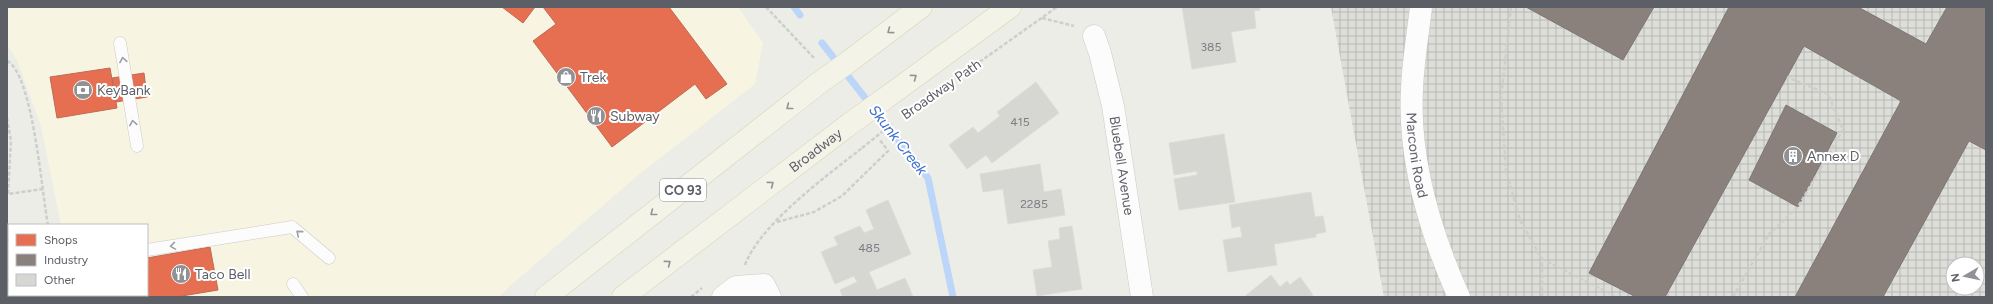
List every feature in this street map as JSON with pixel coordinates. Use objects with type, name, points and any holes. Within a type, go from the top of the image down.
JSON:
[{"type":"main road","name":"CO 93","points":[[546,297],[819,83],[921,7]]},
{"type":"main road","name":"Broadway","points":[[623,297],[847,126],[1010,7]]},
{"type":"street","name":"Marconi Road","points":[[1421,7],[1412,90],[1414,141],[1424,207],[1459,297]]},
{"type":"street","name":"Bluebell Avenue","points":[[1094,36],[1100,53],[1113,106],[1142,297]]},
{"type":"street","points":[[723,297],[736,287],[767,291]]},
{"type":"lane","points":[[120,43],[137,146]]},
{"type":"lane","points":[[148,250],[292,227],[329,258]]},
{"type":"lane","points":[[294,284],[302,297]]},
{"type":"path","points":[[766,7],[814,58]]},
{"type":"path","name":"Broadway Path","points":[[910,111],[1057,7]]},
{"type":"path","points":[[1511,7],[1501,99],[1506,170],[1520,220],[1542,258],[1542,297]]},
{"type":"path","points":[[1042,18],[1071,25],[1094,36]]},
{"type":"path","points":[[7,62],[13,64],[25,91],[32,121],[48,224]]},
{"type":"path","points":[[1733,297],[1769,234],[1798,207],[1843,130],[1828,94],[1787,77]]},
{"type":"path","points":[[7,118],[10,141],[8,194],[42,189]]},
{"type":"path","name":"Broadway Path","points":[[746,261],[759,239],[810,189],[897,120]]},
{"type":"path","points":[[776,222],[814,212],[842,196],[888,151],[880,140]]},
{"type":"path","points":[[1542,258],[1613,295],[1611,297]]},
{"type":"shaded area","points":[[7,7],[738,7],[763,43],[755,84],[637,176],[499,297],[74,297],[148,296],[148,224],[61,224],[41,126],[17,60],[7,45]]},
{"type":"shaded area","points":[[1331,7],[1986,7],[1986,297],[1384,297]]},
{"type":"building: Shops","points":[[502,7],[535,7],[523,23]]},
{"type":"building: Shops","points":[[543,7],[669,7],[727,84],[706,99],[695,84],[612,147],[533,41],[556,24]]},
{"type":"building: Shops","name":"KeyBank","points":[[110,68],[117,108],[57,118],[50,77]]},
{"type":"building: Shops","points":[[144,73],[147,97],[116,102],[112,78]]},
{"type":"building: Shops","name":"Taco Bell","points":[[210,247],[218,290],[176,297],[139,297],[148,296],[148,258]]},
{"type":"building: Industry","points":[[1526,7],[1654,7],[1623,60]]},
{"type":"building: Industry","points":[[1729,7],[1858,7],[1926,44],[1947,7],[1986,7],[1986,150],[1969,141],[1883,297],[1795,297],[1901,101],[1804,46],[1665,297],[1636,297],[1589,273]]},
{"type":"building: Industry","name":"Annex D","points":[[1786,105],[1837,133],[1798,207],[1749,180]]},
{"type":"building: Other","points":[[1182,7],[1260,7],[1260,10],[1254,11],[1256,28],[1231,32],[1236,62],[1192,69]]},
{"type":"building: Other","points":[[1036,82],[1059,113],[992,163],[986,155],[967,169],[949,145],[973,127],[978,133],[1000,116],[997,112]]},
{"type":"building: Other","points":[[1224,134],[1235,202],[1179,210],[1174,179],[1197,175],[1197,171],[1174,175],[1169,143]]},
{"type":"building: Other","points":[[1040,164],[1044,192],[1061,189],[1065,215],[1008,224],[1003,189],[983,192],[980,174]]},
{"type":"building: Other","points":[[1311,192],[1315,217],[1323,216],[1326,232],[1316,234],[1316,237],[1274,244],[1277,265],[1228,272],[1223,240],[1242,237],[1240,226],[1232,228],[1229,205]]},
{"type":"building: Other","points":[[888,200],[911,254],[869,272],[877,290],[905,278],[913,297],[843,297],[840,290],[857,282],[854,276],[835,284],[821,252],[838,245],[834,237],[860,226],[864,233],[874,229],[866,210]]},
{"type":"building: Other","points":[[1072,226],[1082,289],[1037,296],[1033,270],[1052,267],[1048,241],[1060,239],[1059,228]]},
{"type":"building: Other","points":[[1271,275],[1280,287],[1287,281],[1290,285],[1300,277],[1313,295],[1309,297],[1244,297]]},
{"type":"waterway","name":"Skunk Creek","points":[[794,7],[800,15]]},
{"type":"waterway","name":"Skunk Creek","points":[[822,43],[928,178],[953,297]]},
{"type":"place","name":"Trek","points":[[566,77]]},
{"type":"place","name":"KeyBank","points":[[83,90]]},
{"type":"place","name":"Subway","points":[[596,116]]},
{"type":"place","name":"Annex D","points":[[1793,156]]},
{"type":"place","name":"Taco Bell","points":[[181,274]]}]
